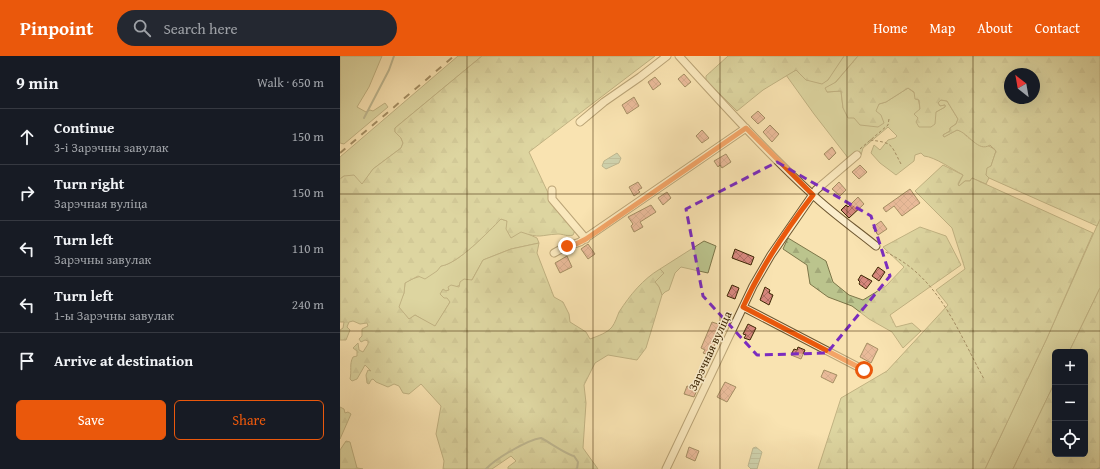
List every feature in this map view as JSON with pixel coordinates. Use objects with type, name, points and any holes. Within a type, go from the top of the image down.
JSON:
[{"type":"street","points":[[580,122],[604,102],[667,56]]},
{"type":"street","points":[[679,56],[730,109],[746,128],[813,195],[876,246]]},
{"type":"street","points":[[554,253],[586,239],[746,128]]},
{"type":"street","name":"Зарэчная вуліца","points":[[666,469],[753,286],[783,236],[821,185],[857,155]]},
{"type":"street","points":[[552,190],[552,199],[586,239]]},
{"type":"street","points":[[743,307],[864,370]]},
{"type":"path","points":[[857,155],[861,147],[888,125],[889,119]]},
{"type":"path","points":[[870,140],[886,141],[901,164]]},
{"type":"path","points":[[876,246],[896,257],[919,275],[939,296],[984,379]]},
{"type":"highlighted area","points":[[777,162],[871,216],[890,276],[827,353],[757,355],[703,296],[686,209]]},
{"type":"green space","points":[[340,56],[382,56],[369,87],[357,107],[366,112],[370,110],[373,111],[385,103],[388,107],[344,144],[340,143]]},
{"type":"green space","points":[[458,56],[482,56],[395,128],[395,132],[401,138],[403,143],[401,148],[373,169],[362,185],[344,176],[340,179],[340,157]]},
{"type":"green space","points":[[482,56],[655,56],[529,152],[549,195],[575,231],[573,235],[569,236],[558,234],[536,236],[521,232],[511,238],[506,229],[507,221],[501,219],[481,239],[456,260],[441,266],[437,271],[425,279],[418,276],[405,283],[404,293],[399,307],[409,319],[415,315],[435,326],[450,302],[447,298],[444,298],[440,294],[443,289],[446,291],[449,290],[448,287],[451,285],[459,287],[460,282],[464,279],[472,280],[483,260],[511,249],[539,243],[537,253],[554,297],[563,302],[569,314],[570,322],[586,332],[590,339],[602,334],[612,327],[619,312],[632,294],[642,283],[660,269],[664,273],[655,282],[662,295],[646,348],[637,360],[608,355],[595,363],[584,385],[586,403],[583,448],[598,469],[508,469],[508,467],[516,461],[511,456],[492,469],[443,469],[444,461],[436,434],[441,406],[421,384],[409,394],[403,393],[399,386],[394,384],[388,387],[376,382],[373,379],[369,384],[367,383],[366,375],[368,370],[371,371],[365,365],[357,379],[352,381],[350,379],[352,360],[353,357],[357,356],[357,351],[353,348],[358,343],[359,350],[363,352],[368,344],[368,341],[365,340],[361,342],[359,339],[362,336],[362,329],[368,326],[367,323],[360,324],[353,321],[349,322],[347,327],[350,330],[346,340],[340,340],[340,330],[343,328],[344,322],[340,322],[340,179],[344,176],[354,175],[362,184],[373,169],[401,148],[403,143],[401,138],[395,132],[395,128]]},
{"type":"green space","points":[[728,56],[844,56],[828,80],[822,84],[806,80],[796,70],[763,90],[737,111],[706,80],[706,76]]},
{"type":"green space","points":[[844,56],[858,56],[827,92],[841,91],[843,108],[875,111],[879,104],[886,102],[908,88],[914,92],[917,97],[920,109],[936,112],[945,107],[945,105],[940,106],[938,103],[941,100],[947,101],[958,119],[956,124],[950,128],[950,131],[943,135],[944,137],[957,130],[975,142],[990,147],[996,151],[986,175],[989,178],[986,184],[972,178],[970,181],[965,181],[959,186],[958,185],[963,175],[938,161],[924,156],[921,153],[915,155],[914,161],[896,175],[880,163],[871,153],[874,145],[880,150],[888,140],[897,136],[888,127],[863,148],[861,155],[852,163],[786,75],[796,70],[806,80],[838,64]]},
{"type":"green space","points":[[858,56],[1100,56],[1100,219],[1097,226],[989,178],[986,175],[987,168],[991,166],[996,151],[990,145],[986,147],[977,145],[966,135],[957,130],[944,137],[943,135],[950,131],[950,128],[956,124],[958,119],[947,101],[941,100],[938,103],[940,106],[945,105],[945,107],[936,112],[935,124],[931,127],[919,127],[916,122],[918,118],[914,114],[920,109],[919,100],[915,99],[914,92],[908,88],[886,102],[879,104],[876,111],[881,115],[884,123],[878,127],[860,125],[854,118],[848,118],[843,108],[841,91],[827,92],[825,88],[836,82]]},
{"type":"green space","points":[[943,165],[963,175],[958,184],[959,186],[965,181],[970,181],[972,178],[1093,233],[1047,338],[985,469],[818,469],[841,398],[887,371],[948,305],[936,290],[965,269],[952,228],[915,191]]},
{"type":"green space","points":[[501,219],[507,221],[508,225],[537,238],[539,243],[511,249],[483,260],[472,280],[446,291],[450,302],[435,327],[415,315],[409,320],[398,307],[404,293],[405,283],[414,278],[434,272],[441,266],[456,260],[481,239]]},
{"type":"green space","points":[[1100,219],[1100,288],[1070,349],[1052,349],[1052,388],[1013,469],[985,469],[1047,338]]},
{"type":"green space","points":[[920,227],[946,236],[961,265],[890,315],[896,327],[912,323],[921,331],[903,348],[892,332],[869,319],[852,306],[828,297],[810,284],[807,265],[783,249],[788,238],[826,261],[833,282],[849,295],[863,300],[886,286],[904,267],[883,247]]},
{"type":"green space","points":[[704,241],[716,246],[708,273],[681,267],[675,273],[669,290],[662,295],[655,282],[664,273],[660,269]]},
{"type":"green space","points":[[1100,288],[1100,469],[1013,469],[1052,388],[1052,457],[1088,457],[1088,349],[1070,349]]},
{"type":"green space","points":[[340,407],[344,409],[345,413],[348,412],[351,414],[340,439]]},
{"type":"green space","points":[[346,441],[350,442],[357,468],[363,469],[340,469],[340,450]]},
{"type":"shaded area","points":[[617,153],[621,158],[619,163],[606,169],[602,166],[604,161]]},
{"type":"shaded area","points":[[756,447],[762,452],[757,469],[751,469],[748,466],[753,448]]},
{"type":"building","points":[[684,74],[691,82],[685,87],[678,79]]},
{"type":"building","points":[[655,77],[661,84],[653,90],[648,82]]},
{"type":"building","points":[[634,97],[639,106],[627,114],[622,105]]},
{"type":"building","points":[[758,111],[765,118],[758,124],[751,117]]},
{"type":"building","points":[[770,125],[779,134],[772,142],[763,132]]},
{"type":"building","points":[[702,130],[709,138],[702,143],[696,136]]},
{"type":"building","points":[[832,147],[836,153],[829,160],[824,154]]},
{"type":"building","points":[[726,154],[731,162],[722,168],[720,165],[718,167],[714,161]]},
{"type":"building","points":[[860,165],[867,172],[859,179],[852,172]]},
{"type":"building","points":[[638,182],[642,188],[638,190],[640,192],[634,196],[629,187]]},
{"type":"building","points":[[839,182],[846,190],[840,196],[832,189]]},
{"type":"building","points":[[910,189],[920,203],[902,216],[894,206],[886,212],[883,208]]},
{"type":"building","points":[[667,192],[671,198],[663,205],[658,198]]},
{"type":"building","points":[[858,197],[864,204],[849,218],[841,210],[846,205],[848,207]]},
{"type":"building","points":[[651,205],[656,212],[640,222],[643,227],[634,232],[631,226],[633,224],[628,217]]},
{"type":"building","points":[[881,221],[887,229],[878,235],[873,227]]},
{"type":"building","points":[[588,244],[595,254],[588,259],[581,249]]},
{"type":"building","points":[[735,249],[754,257],[751,265],[732,258]]},
{"type":"building","points":[[567,256],[572,267],[560,273],[555,263]]},
{"type":"building","points":[[878,267],[885,272],[879,281],[872,276]]},
{"type":"building","points":[[861,275],[872,281],[866,289],[859,284],[860,282],[858,280]]},
{"type":"building","points":[[732,285],[739,288],[735,299],[727,296]]},
{"type":"building","points":[[765,287],[770,290],[769,293],[773,295],[769,305],[760,300]]},
{"type":"building","points":[[712,322],[721,325],[711,356],[703,353],[705,350],[701,348]]},
{"type":"building","points":[[748,324],[756,328],[750,340],[744,338],[746,335],[743,334]]},
{"type":"building","points":[[867,343],[878,349],[871,363],[860,357]]},
{"type":"building","points":[[798,347],[805,350],[801,359],[791,355],[794,349],[797,350]]},
{"type":"building","points":[[824,370],[837,375],[833,383],[821,377]]},
{"type":"building","points":[[725,382],[736,387],[727,402],[717,397]]},
{"type":"building","points":[[691,385],[695,386],[694,389],[697,390],[694,397],[684,394],[687,386],[690,387]]},
{"type":"building","points":[[689,447],[699,451],[695,461],[686,457]]},
{"type":"waterway","points":[[364,118],[389,70],[394,56]]},
{"type":"waterway","points":[[486,469],[496,460],[512,450],[535,439],[541,438],[574,456],[578,462],[577,469]]},
{"type":"railway","points":[[340,153],[454,56]]},
{"type":"route","points":[[567,246],[576,244],[586,239],[615,220],[704,156],[746,128],[813,195],[783,236],[753,286],[743,307],[864,370]]}]
